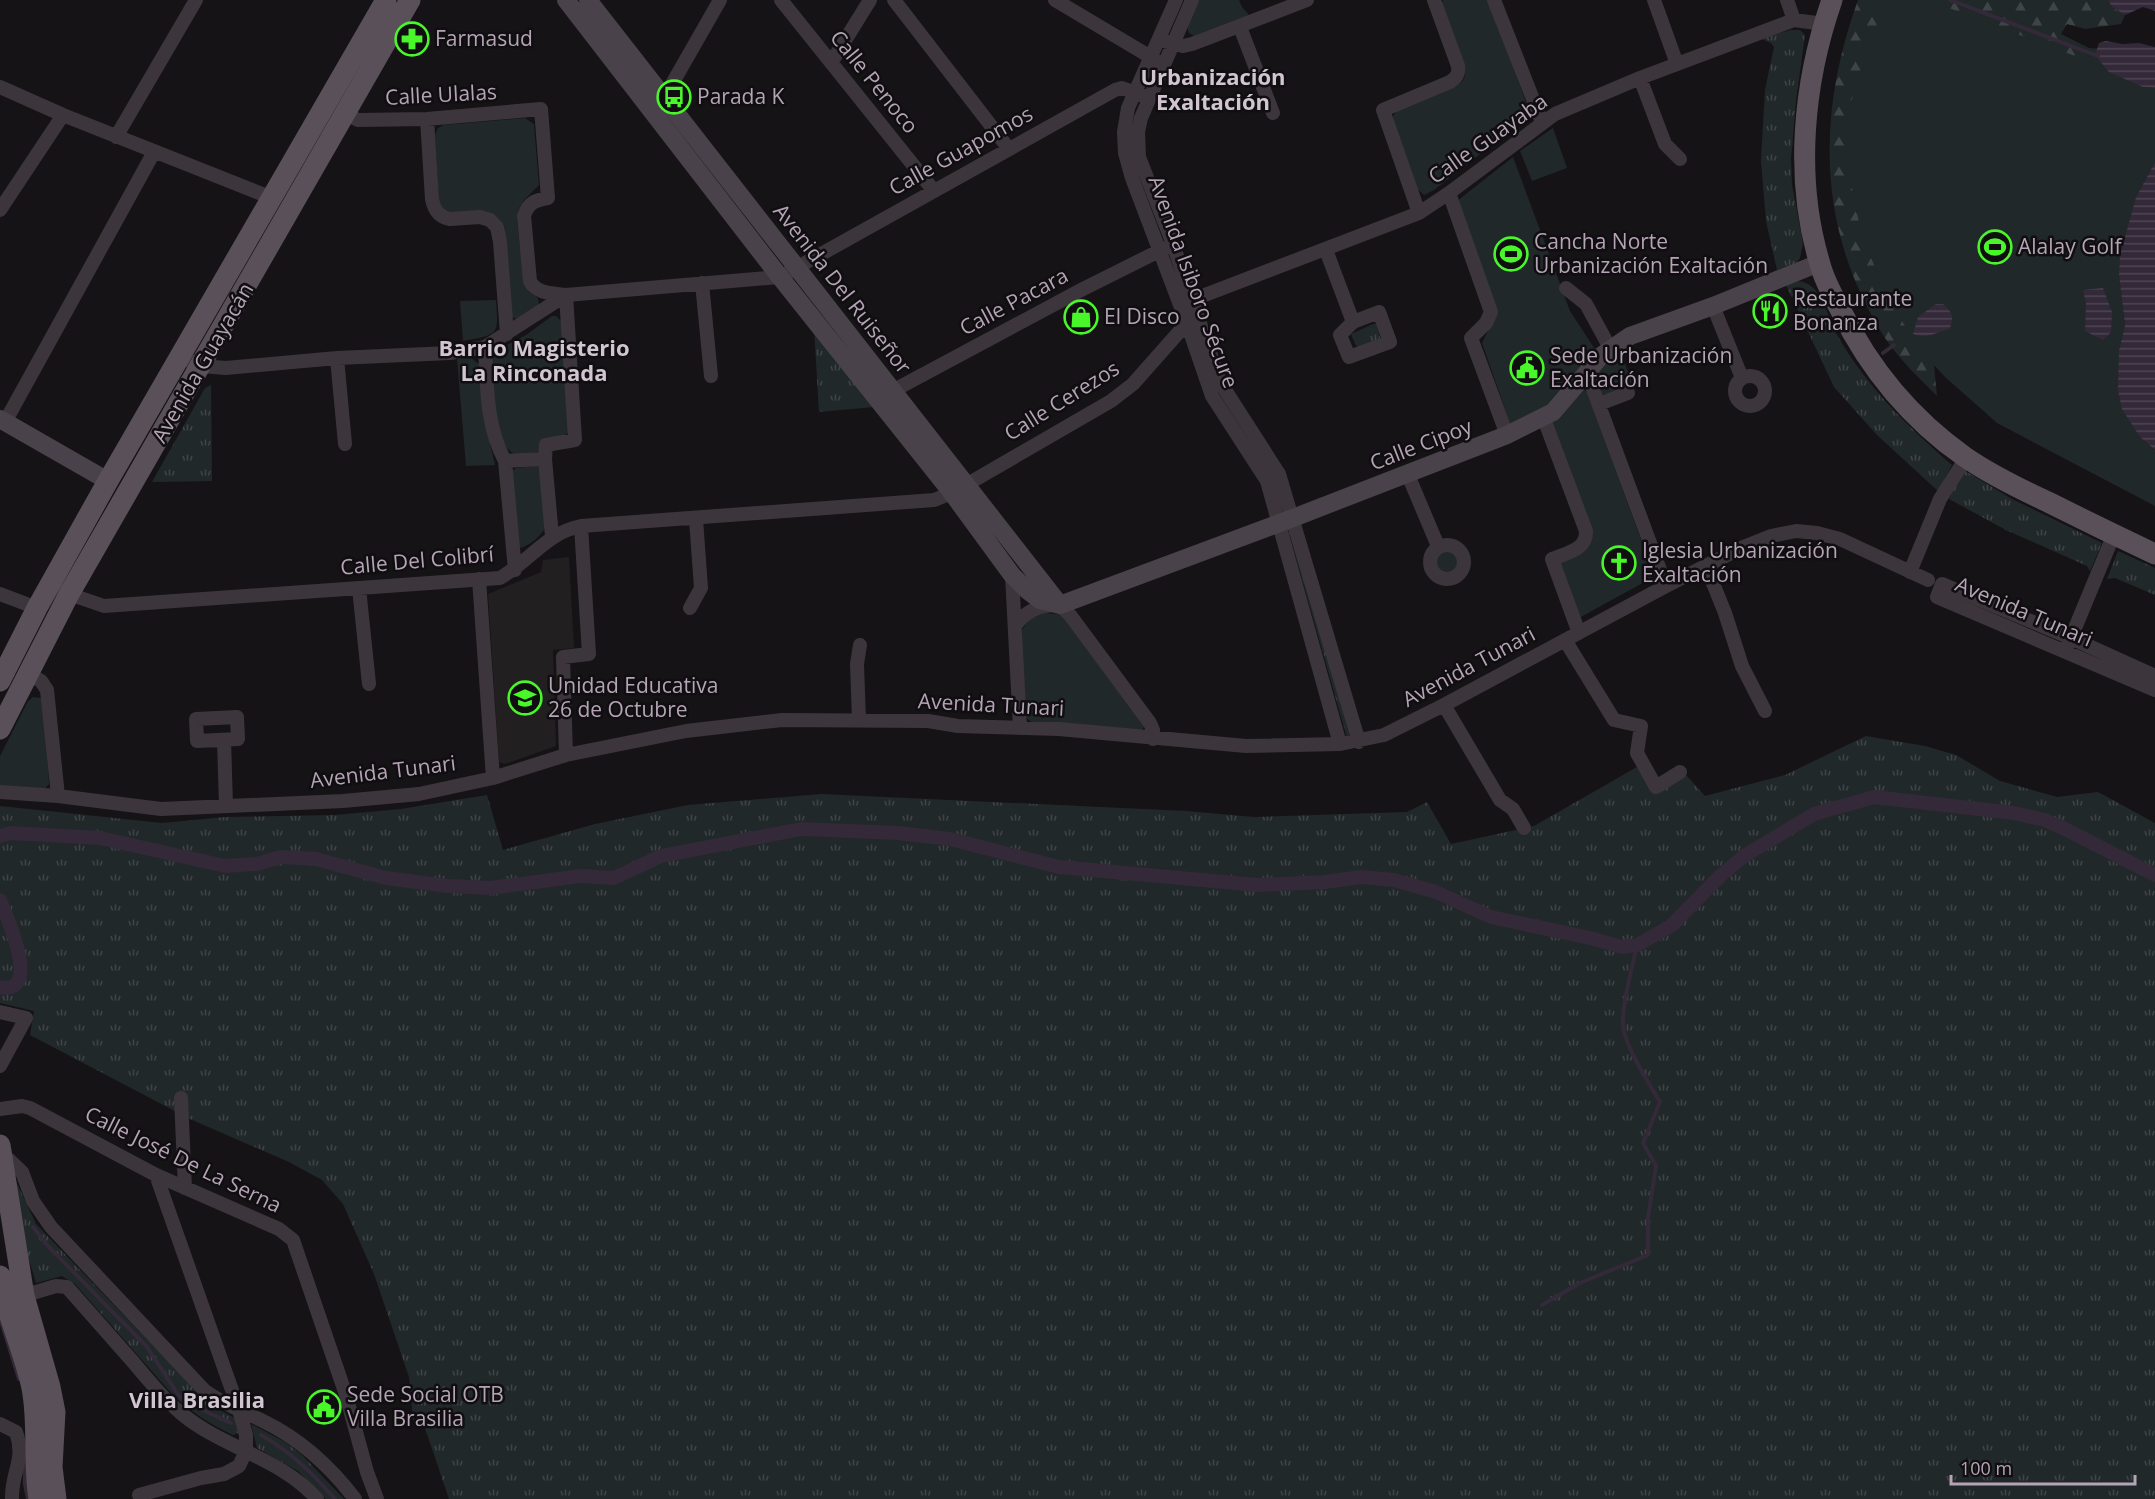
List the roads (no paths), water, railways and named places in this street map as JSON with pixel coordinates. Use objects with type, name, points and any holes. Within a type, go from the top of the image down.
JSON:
[{"type":"main road","name":"Avenida Guayacán","points":[[0,681],[37,608],[108,481],[386,0]]},
{"type":"main road","name":"Avenida Guayacán","points":[[0,729],[69,594],[410,0]]},
{"type":"main road","name":"Avenida Del Ruiseñor","points":[[566,0],[658,103]]},
{"type":"main road","name":"Avenida Del Ruiseñor","points":[[588,0],[658,103],[788,272],[959,489],[1060,605]]},
{"type":"main road","points":[[1832,0],[1824,24],[1808,100],[1805,134],[1809,211],[1819,263],[1848,326],[1890,389],[1913,414],[1966,458],[2014,486],[2155,554]]},
{"type":"main road","name":"Calle Cipoy","points":[[1060,605],[1408,475],[1507,435],[1544,418],[1559,407],[1610,348],[1630,336],[1713,306],[1819,263]]},
{"type":"main road","points":[[2,421],[108,481]]},
{"type":"main road","name":"Avenida Del Ruiseñor","points":[[959,489],[1012,575],[1040,600],[1060,605]]},
{"type":"main road","points":[[0,1150],[14,1298]]},
{"type":"main road","points":[[0,1276],[14,1298],[50,1387],[39,1499]]},
{"type":"main road","points":[[46,1415],[56,1499]]},
{"type":"street","points":[[116,137],[196,0]]},
{"type":"street","points":[[658,103],[720,0]]},
{"type":"street","name":"Calle Penoco","points":[[781,0],[934,190]]},
{"type":"street","points":[[831,63],[870,0]]},
{"type":"street","points":[[894,0],[1009,149]]},
{"type":"street","points":[[1055,0],[1158,61]]},
{"type":"street","name":"Avenida Isiboro Sécure","points":[[1166,42],[1176,0]]},
{"type":"street","name":"Avenida Isiboro Sécure","points":[[1186,302],[1173,244],[1138,150],[1138,132],[1141,118],[1150,98],[1158,61],[1166,42],[1192,0]]},
{"type":"street","points":[[1166,42],[1183,46],[1192,44],[1307,0]]},
{"type":"street","points":[[1419,213],[1383,110],[1399,101],[1450,82],[1459,73],[1434,0]]},
{"type":"street","points":[[1494,0],[1542,122]]},
{"type":"street","points":[[1654,0],[1677,64]]},
{"type":"street","points":[[1787,0],[1794,20]]},
{"type":"street","name":"Calle Guayaba","points":[[1186,302],[1419,213],[1555,114],[1640,78],[1794,20],[1824,24]]},
{"type":"street","points":[[1240,27],[1273,113]]},
{"type":"street","name":"Avenida Isiboro Sécure","points":[[1158,61],[1135,93],[1127,116],[1124,132],[1125,153],[1132,178],[1158,251],[1186,302],[1194,323],[1212,396],[1268,481],[1287,520],[1359,742]]},
{"type":"street","points":[[1640,78],[1665,144],[1680,159]]},
{"type":"street","points":[[0,87],[116,137],[272,198]]},
{"type":"street","name":"Calle Guapomos","points":[[788,272],[1115,90],[1122,88],[1150,98]]},
{"type":"street","name":"Calle Ulalas","points":[[346,114],[358,120],[427,119],[541,109],[548,198],[536,200],[527,208],[524,216],[530,281],[532,287],[540,291],[566,295]]},
{"type":"street","points":[[0,210],[63,115]]},
{"type":"street","points":[[427,119],[432,199],[436,211],[444,218],[450,219],[486,219],[497,227],[507,334]]},
{"type":"street","points":[[2,421],[154,152]]},
{"type":"street","points":[[1449,193],[1491,312],[1486,323],[1470,338],[1507,435]]},
{"type":"street","name":"Calle Pacara","points":[[885,395],[1083,289],[1173,244]]},
{"type":"street","points":[[1326,250],[1353,322]]},
{"type":"street","points":[[181,357],[201,366],[226,368],[337,358],[450,353],[485,347],[566,295],[702,283],[788,272]]},
{"type":"street","points":[[702,283],[711,376]]},
{"type":"street","points":[[1566,288],[1586,304],[1610,348]]},
{"type":"street","points":[[552,536],[545,459],[546,444],[575,440],[566,295]]},
{"type":"street","points":[[1713,306],[1742,378]]},
{"type":"street","name":"Calle Cerezos","points":[[959,489],[1111,401],[1133,384],[1179,332],[1194,323]]},
{"type":"street","points":[[485,347],[489,417],[498,448],[505,461],[514,570]]},
{"type":"street","points":[[337,358],[345,444]]},
{"type":"street","points":[[1587,373],[1666,586]]},
{"type":"street","points":[[1599,404],[1628,393]]},
{"type":"street","points":[[1544,418],[1586,531],[1585,542],[1580,547],[1552,559],[1580,633]]},
{"type":"street","points":[[1910,573],[1940,500],[1966,458]]},
{"type":"street","points":[[505,461],[545,459]]},
{"type":"street","points":[[1408,475],[1438,546]]},
{"type":"street","name":"Calle Del Colibrí","points":[[69,594],[104,606],[500,578],[514,570],[552,536],[581,526],[934,500],[959,489]]},
{"type":"street","points":[[690,608],[701,588],[696,519]]},
{"type":"street","name":"Avenida Isiboro Sécure","points":[[1287,520],[1340,744]]},
{"type":"street","points":[[566,755],[563,657],[589,654],[581,526]]},
{"type":"street","name":"Avenida Tunari","points":[[0,792],[58,796],[161,809],[343,801],[408,795],[493,778],[566,755],[686,730],[782,720],[928,722],[982,728],[1059,729],[1246,746],[1359,742],[1384,735],[1666,586],[1741,548],[1772,536],[1796,531],[1840,538],[1928,580]]},
{"type":"street","points":[[2065,652],[2114,534]]},
{"type":"street","points":[[1706,566],[1725,613],[1742,666],[1765,711]]},
{"type":"street","points":[[1012,575],[1020,728]]},
{"type":"street","points":[[479,579],[493,778]]},
{"type":"street","name":"Avenida Tunari","points":[[2155,676],[1942,584],[1937,597],[2155,690]]},
{"type":"street","points":[[359,588],[369,684]]},
{"type":"street","points":[[0,594],[37,608]]},
{"type":"street","name":"Calle Cipoy","points":[[1015,626],[1031,610],[1047,604],[1060,605]]},
{"type":"street","name":"Avenida Del Ruiseñor","points":[[1060,605],[1070,615],[1150,723],[1153,739]]},
{"type":"street","points":[[1565,640],[1614,720],[1641,726],[1637,753],[1656,787],[1680,772]]},
{"type":"street","points":[[859,720],[857,664],[860,645]]},
{"type":"street","points":[[28,674],[40,681],[47,690],[58,796]]},
{"type":"street","points":[[1444,705],[1500,800],[1513,809],[1524,828]]},
{"type":"street","points":[[224,740],[226,806]]},
{"type":"street","points":[[0,1012],[26,1018],[0,1066]]},
{"type":"street","points":[[181,1098],[185,1188]]},
{"type":"street","name":"Calle José De La Serna","points":[[0,1109],[22,1106],[30,1108],[156,1175],[279,1229],[294,1240],[346,1395],[367,1472],[377,1499]]},
{"type":"street","points":[[0,1150],[22,1172],[33,1201],[72,1252],[205,1391],[221,1402],[297,1440],[335,1475],[355,1499]]},
{"type":"street","points":[[139,1495],[224,1474],[240,1466],[246,1451],[246,1435],[239,1410],[156,1175]]},
{"type":"street","points":[[14,1298],[56,1286],[67,1287],[159,1392],[182,1414],[199,1426],[290,1475],[317,1499]]},
{"type":"street","points":[[16,1432],[22,1425],[46,1415]]},
{"type":"street","points":[[0,1424],[16,1432]]},
{"type":"street","points":[[12,1499],[21,1454],[16,1432]]},
{"type":"waterway","points":[[1950,0],[2098,56]]},
{"type":"waterway","points":[[1883,353],[1894,345]]},
{"type":"waterway","points":[[0,836],[11,833],[100,838],[225,866],[257,864],[281,857],[316,859],[386,878],[448,886],[491,888],[580,876],[614,878],[661,856],[801,829],[898,833],[950,839],[1059,867],[1257,885],[1325,882],[1361,877],[1394,880],[1436,892],[1491,917],[1622,947],[1637,945],[1671,926],[1719,877],[1744,856],[1814,814],[1874,797],[2014,813],[2045,820],[2155,875]]},
{"type":"waterway","points":[[0,900],[14,936],[20,967],[19,979],[13,986],[0,987]]},
{"type":"waterway","points":[[1542,1305],[1580,1283],[1648,1255],[1648,1218],[1656,1166],[1643,1143],[1660,1102],[1635,1059],[1624,1032],[1623,1013],[1637,945]]},
{"type":"waterway","points":[[33,1227],[47,1245],[147,1347],[179,1396],[198,1408],[231,1423]]},
{"type":"waterway","points":[[1,1321],[19,1379]]},
{"type":"waterway","points":[[261,1435],[301,1464],[335,1499]]},
{"type":"waterway","points":[[25,1458],[25,1484],[28,1499]]},
{"type":"place","name":"Farmasud","points":[[412,39]]},
{"type":"place","name":"Parada K","points":[[674,97]]},
{"type":"place","name":"Alalay Golf","points":[[1995,247]]},
{"type":"place","name":"Cancha Norte Urbanización Exaltación","points":[[1511,254]]},
{"type":"place","name":"Restaurante Bonanza","points":[[1770,311]]},
{"type":"place","name":"El Disco","points":[[1081,317]]},
{"type":"place","name":"Sede Urbanización Exaltación","points":[[1527,368]]},
{"type":"place","name":"Iglesia Urbanización Exaltación","points":[[1619,563]]},
{"type":"place","name":"Unidad Educativa 26 de Octubre","points":[[525,698]]},
{"type":"place","name":"Sede Social OTB Villa Brasilia","points":[[324,1407]]},
{"type":"district","name":"Urbanización Exaltación","points":[[1213,90]]},
{"type":"district","name":"Barrio Magisterio La Rinconada","points":[[534,360]]},
{"type":"district","name":"Villa Brasilia","points":[[197,1400]]}]
